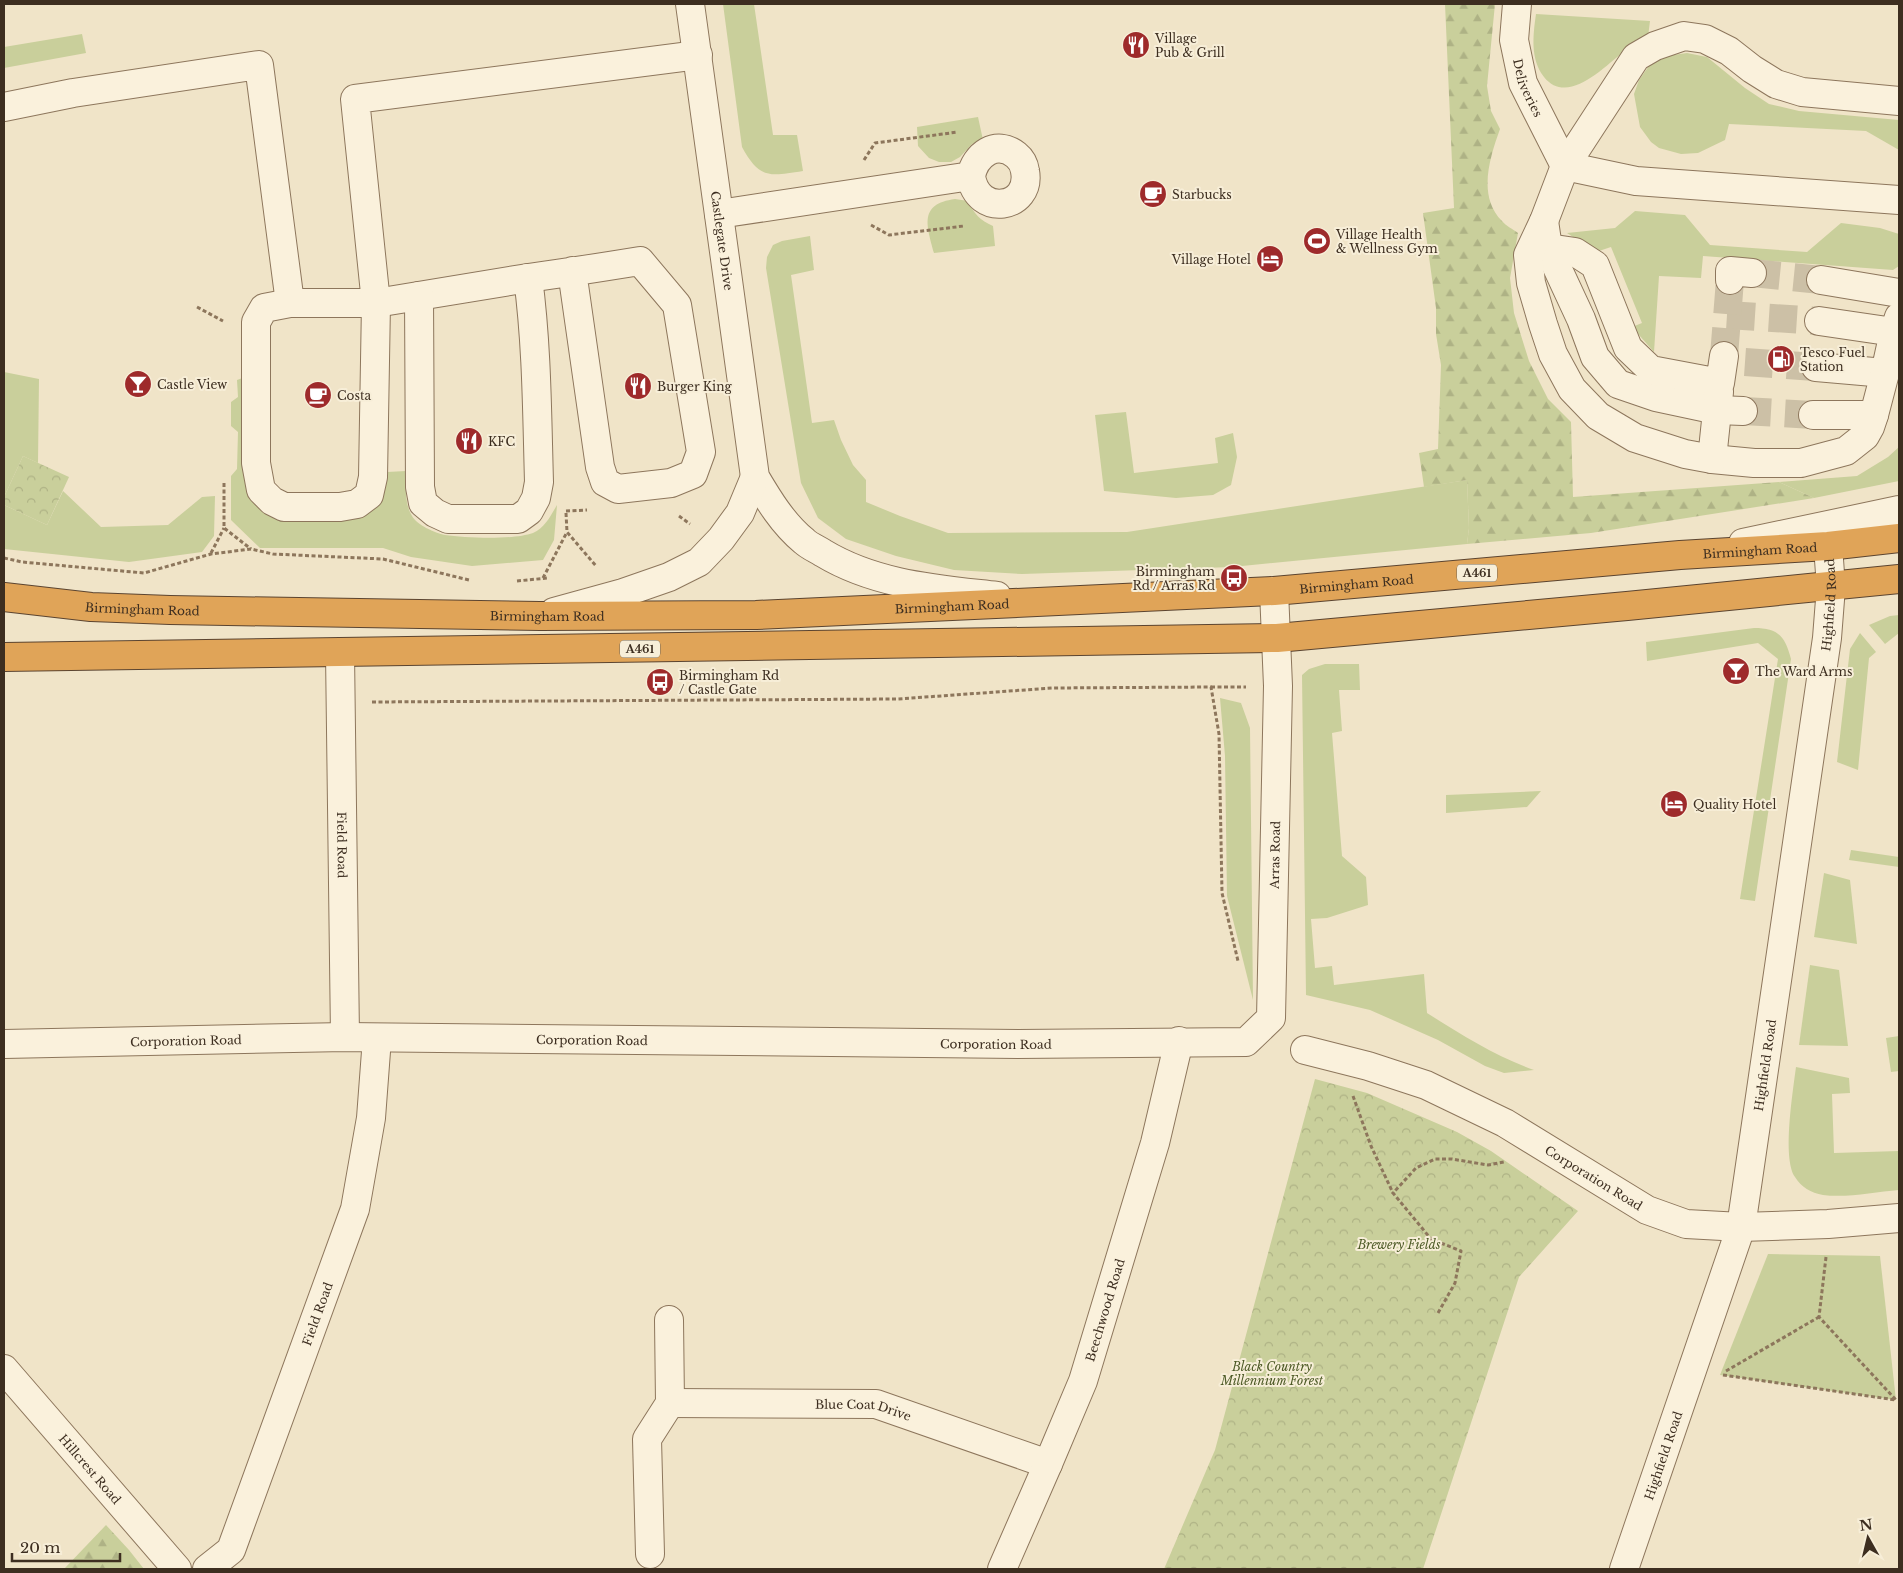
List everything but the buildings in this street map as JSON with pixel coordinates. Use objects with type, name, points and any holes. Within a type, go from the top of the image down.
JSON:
[{"type":"highway","name":"Birmingham Road","points":[[4,597],[110,608],[540,616],[756,615],[1274,591],[1680,555],[1828,546],[1899,538]]},
{"type":"highway","name":"A461","points":[[4,658],[1276,638],[1831,587],[1899,579]]},
{"type":"street","name":"Castlegate Drive","points":[[690,4],[755,477],[773,506],[804,541],[840,564],[872,576],[904,584],[1045,602]]},
{"type":"street","name":"Deliveries","points":[[1517,4],[1514,40],[1523,82],[1565,166]]},
{"type":"street","points":[[1819,321],[1896,324],[1874,415],[1865,436],[1846,452],[1801,463],[1754,463],[1685,454],[1635,438],[1598,416],[1572,389],[1553,354],[1531,283],[1528,255],[1544,221],[1565,166],[1636,57],[1655,46],[1684,36],[1705,39],[1729,50],[1752,69],[1776,84],[1802,92],[1899,101]]},
{"type":"street","points":[[572,272],[600,467],[605,482],[618,489],[671,483],[692,474],[700,452],[676,305],[640,261],[376,303],[290,302],[264,308],[256,322],[257,470],[261,490],[272,501],[284,507],[340,507],[357,504],[369,495],[373,477],[376,303],[354,99],[698,55]]},
{"type":"street","points":[[4,107],[73,94],[260,66],[290,302]]},
{"type":"street","points":[[1565,166],[1636,181],[1899,200]]},
{"type":"street","points":[[719,214],[971,176]]},
{"type":"street","points":[[1544,221],[1548,248],[1581,319],[1595,357],[1618,384],[1656,397],[1730,410]]},
{"type":"street","points":[[1548,248],[1575,252],[1594,265],[1628,348],[1651,370],[1728,365],[1730,410],[1712,459]]},
{"type":"street","points":[[419,296],[420,487],[423,503],[434,513],[448,519],[518,519],[529,511],[536,498],[539,482],[534,346],[528,278]]},
{"type":"street","points":[[1821,280],[1899,294]]},
{"type":"street","points":[[1816,367],[1885,373]]},
{"type":"street","points":[[1813,415],[1874,415]]},
{"type":"street","points":[[540,616],[632,590],[669,577],[699,562],[740,513],[755,477]]},
{"type":"street","points":[[1680,555],[1899,510]]},
{"type":"street","name":"Highfield Road","points":[[1624,1569],[1742,1227],[1827,638],[1831,587],[1828,546]]},
{"type":"street","name":"Arras Road","points":[[1179,1041],[1246,1042],[1271,1018],[1278,686],[1274,591]]},
{"type":"street","name":"Field Road","points":[[340,653],[345,1037]]},
{"type":"street","name":"Corporation Road","points":[[4,1044],[345,1037],[1018,1044],[1179,1041]]},
{"type":"street","name":"Field Road","points":[[207,1569],[231,1550],[355,1209],[371,1118],[377,1038]]},
{"type":"street","name":"Beechwood Road","points":[[1002,1569],[1083,1380],[1155,1143],[1179,1041]]},
{"type":"street","name":"Corporation Road","points":[[1305,1050],[1426,1085],[1505,1124],[1647,1210],[1686,1224],[1742,1227],[1828,1224],[1899,1218]]},
{"type":"street","points":[[650,1554],[647,1439],[670,1403],[668,1320]]},
{"type":"street","name":"Hillcrest Road","points":[[4,1369],[177,1569]]},
{"type":"street","name":"Blue Coat Drive","points":[[670,1403],[876,1404],[1048,1464]]},
{"type":"path","points":[[875,143],[964,131]]},
{"type":"path","points":[[890,235],[970,226]]},
{"type":"path","points":[[211,554],[224,528]]},
{"type":"path","points":[[543,578],[567,532]]},
{"type":"path","points":[[4,558],[22,562],[144,573],[211,554],[251,550],[273,554],[383,559],[472,582]]},
{"type":"path","points":[[342,699],[369,702],[898,699],[1052,688],[1211,687],[1219,734],[1222,893],[1240,970]]},
{"type":"path","points":[[1348,1061],[1353,1094],[1371,1146],[1393,1193],[1431,1239],[1461,1251],[1454,1283],[1438,1313]]},
{"type":"path","points":[[1393,1193],[1416,1168],[1435,1159],[1452,1159],[1488,1165],[1551,1152]]},
{"type":"path","points":[[1818,1316],[1828,1224]]},
{"type":"path","points":[[1818,1316],[1896,1400],[1720,1375],[1818,1316]]},
{"type":"green space","points":[[723,4],[754,4],[773,135],[797,135],[803,171],[782,174],[767,173],[754,165],[742,147]]},
{"type":"green space","points":[[1445,4],[1495,4],[1487,86],[1491,111],[1500,129],[1490,164],[1488,188],[1494,211],[1504,223],[1518,233],[1510,278],[1514,313],[1529,361],[1548,399],[1571,422],[1573,497],[1779,482],[1814,498],[1591,533],[1467,544],[1469,528],[1467,480],[1424,487],[1419,453],[1438,449],[1441,365],[1436,334],[1436,308],[1423,213],[1454,208]]},
{"type":"green space","points":[[1536,14],[1650,21],[1648,37],[1625,51],[1585,82],[1563,88],[1553,85],[1544,77],[1536,63],[1534,38]]},
{"type":"green space","points":[[82,34],[86,53],[4,68],[4,47]]},
{"type":"green space","points":[[1687,53],[1707,57],[1745,88],[1769,104],[1799,111],[1899,120],[1899,150],[1866,131],[1729,124],[1725,140],[1698,153],[1681,154],[1659,148],[1651,142],[1640,127],[1634,94],[1639,80],[1651,63],[1666,56]]},
{"type":"green space","points":[[978,117],[983,140],[972,144],[960,157],[951,162],[939,162],[929,158],[918,146],[917,127]]},
{"type":"green space","points":[[955,199],[968,201],[978,216],[993,226],[995,246],[934,253],[928,225],[930,211],[943,202]]},
{"type":"green space","points":[[1635,211],[1685,215],[1710,245],[1807,252],[1841,223],[1880,228],[1899,234],[1899,266],[1893,270],[1703,256],[1701,278],[1659,276],[1654,352],[1632,327],[1642,323],[1611,247],[1596,252],[1567,233],[1615,228]]},
{"type":"green space","points":[[810,236],[814,270],[791,275],[812,423],[834,420],[853,465],[866,480],[866,502],[948,533],[1127,532],[1467,480],[1469,528],[1467,544],[1232,567],[1022,574],[954,570],[896,556],[846,539],[818,518],[801,483],[766,268],[767,257],[773,245],[782,241]]},
{"type":"green space","points":[[4,372],[39,379],[38,463],[23,456],[4,497]]},
{"type":"green space","points":[[248,376],[254,500],[383,493],[387,472],[406,471],[407,500],[412,516],[427,528],[445,535],[502,538],[533,533],[544,525],[557,505],[554,540],[543,560],[472,566],[411,557],[383,548],[260,548],[231,520],[231,476],[237,469],[238,432],[231,426],[231,402],[238,397],[237,380]]},
{"type":"green space","points":[[1126,412],[1134,473],[1218,463],[1215,438],[1233,433],[1237,457],[1231,485],[1213,495],[1176,498],[1104,491],[1095,415]]},
{"type":"green space","points":[[1899,447],[1899,481],[1814,498],[1779,482],[1857,476],[1888,457]]},
{"type":"green space","points":[[23,456],[69,477],[47,525],[4,505],[4,497]]},
{"type":"green space","points":[[63,491],[101,527],[168,525],[202,497],[215,496],[214,536],[202,552],[129,562],[4,549],[4,505],[47,525]]},
{"type":"green space","points":[[1899,615],[1899,633],[1885,644],[1869,625],[1890,616]]},
{"type":"green space","points":[[1762,628],[1779,635],[1786,644],[1791,659],[1755,901],[1740,899],[1778,659],[1758,643],[1647,661],[1646,642]]},
{"type":"green space","points":[[1860,633],[1876,652],[1869,658],[1858,770],[1837,762],[1850,649]]},
{"type":"green space","points":[[1325,664],[1359,664],[1360,690],[1339,690],[1342,731],[1332,733],[1342,856],[1366,877],[1368,905],[1327,918],[1311,919],[1315,968],[1332,966],[1334,985],[1424,974],[1427,1013],[1492,1052],[1534,1070],[1504,1073],[1485,1066],[1438,1040],[1370,1010],[1306,995],[1302,675],[1309,669]]},
{"type":"green space","points":[[1220,698],[1241,703],[1250,728],[1253,1000],[1227,896],[1225,756]]},
{"type":"green space","points":[[1541,791],[1527,807],[1446,813],[1446,795]]},
{"type":"green space","points":[[1851,850],[1899,857],[1899,867],[1849,860]]},
{"type":"green space","points":[[1824,873],[1850,880],[1857,944],[1814,937]]},
{"type":"green space","points":[[1810,965],[1839,970],[1848,1046],[1799,1045]]},
{"type":"green space","points":[[1899,1036],[1899,1071],[1891,1072],[1886,1038]]},
{"type":"green space","points":[[1796,1067],[1849,1078],[1850,1093],[1832,1094],[1834,1153],[1899,1151],[1899,1190],[1832,1196],[1814,1193],[1797,1181],[1791,1168],[1789,1155],[1791,1107]]},
{"type":"green space","name":"Brewery Fields","points":[[1315,1079],[1367,1093],[1457,1132],[1491,1151],[1578,1211],[1519,1277],[1423,1569],[1164,1569],[1215,1450]]},
{"type":"green space","points":[[1768,1254],[1880,1256],[1896,1400],[1720,1375]]},
{"type":"green space","points":[[106,1525],[144,1569],[64,1569]]},
{"type":"tunnel","points":[[1752,273],[1821,280]]},
{"type":"tunnel","points":[[1724,356],[1730,280]]},
{"type":"tunnel","points":[[1727,315],[1819,321]]},
{"type":"tunnel","points":[[1745,362],[1816,367]]},
{"type":"tunnel","points":[[1743,411],[1813,415]]},
{"type":"place","name":"Village Pub & Grill","points":[[1136,45]]},
{"type":"place","name":"Starbucks","points":[[1153,194]]},
{"type":"place","name":"Village Health & Wellness Gym","points":[[1317,241]]},
{"type":"place","name":"Village Hotel","points":[[1270,259]]},
{"type":"place","name":"Tesco Fuel Station","points":[[1781,359]]},
{"type":"place","name":"Castle View","points":[[138,384]]},
{"type":"place","name":"Burger King","points":[[638,386]]},
{"type":"place","name":"Costa","points":[[318,395]]},
{"type":"place","name":"KFC","points":[[469,441]]},
{"type":"place","name":"Birmingham Rd / Arras Rd","points":[[1234,578]]},
{"type":"place","name":"The Ward Arms","points":[[1736,671]]},
{"type":"place","name":"Birmingham Rd / Castle Gate","points":[[660,682]]},
{"type":"place","name":"Quality Hotel","points":[[1674,804]]},
{"type":"park label","name":"Black Country Millennium Forest","points":[[1272,1373]]}]
